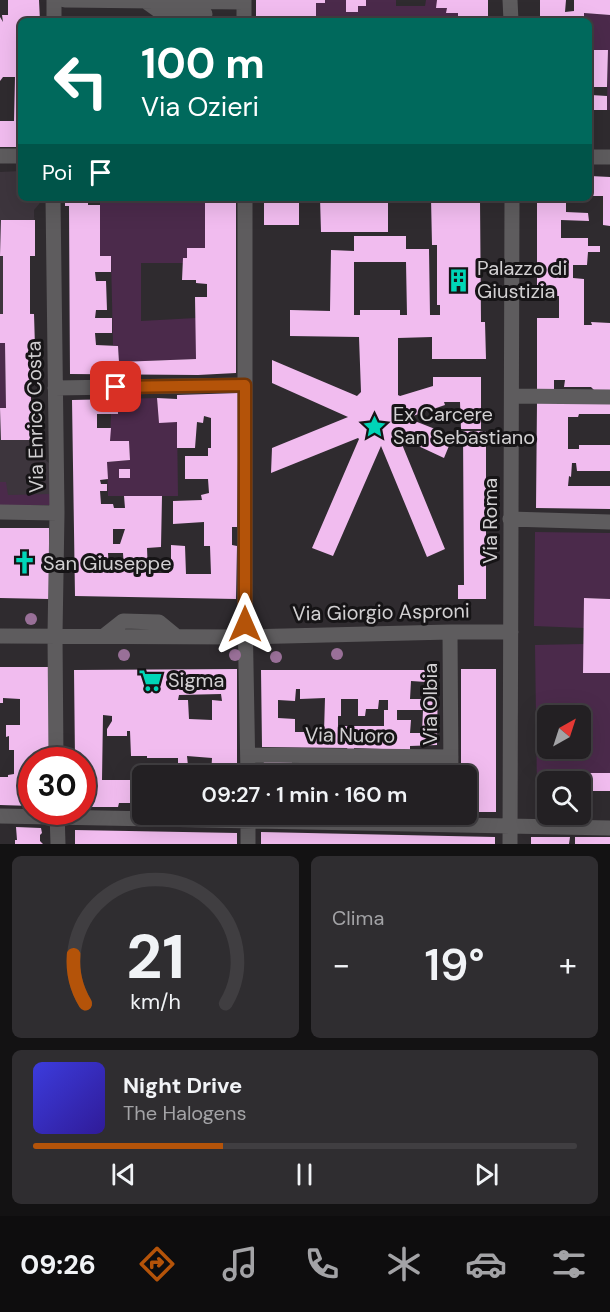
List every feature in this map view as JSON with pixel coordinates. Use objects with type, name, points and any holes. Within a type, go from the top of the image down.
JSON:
[{"type":"street","points":[[54,0],[54,18]]},
{"type":"street","points":[[65,0],[244,1],[244,18]]},
{"type":"street","points":[[510,0],[510,18]]},
{"type":"street","points":[[145,1],[165,13],[205,14]]},
{"type":"street","points":[[0,156],[18,156]]},
{"type":"street","points":[[592,157],[610,157]]},
{"type":"street","name":"Via Enrico Costa","points":[[53,201],[57,513],[56,747]]},
{"type":"street","points":[[245,201],[248,765]]},
{"type":"street","name":"Via Roma","points":[[510,844],[512,201]]},
{"type":"street","points":[[55,388],[245,385]]},
{"type":"street","points":[[512,396],[610,397]]},
{"type":"street","points":[[0,512],[57,513]]},
{"type":"street","points":[[510,519],[610,522]]},
{"type":"street","name":"Via Olbia","points":[[450,632],[451,765]]},
{"type":"street","name":"Via Giorgio Asproni","points":[[0,636],[246,637],[511,632]]},
{"type":"street","name":"Via Nuoro","points":[[248,755],[451,757]]},
{"type":"street","points":[[0,816],[18,815]]},
{"type":"street","points":[[96,815],[132,816]]},
{"type":"street","points":[[477,823],[511,827],[610,828]]},
{"type":"street","points":[[57,825],[58,844]]},
{"type":"street","points":[[248,825],[248,844]]},
{"type":"shaded area","points":[[325,0],[346,0],[358,6],[366,6],[366,0],[396,0],[396,6],[425,6],[426,0],[437,0],[437,8],[447,8],[447,13],[458,13],[458,18],[316,18],[316,3],[325,3]]},
{"type":"shaded area","points":[[584,13],[610,15],[610,110],[607,110],[608,50],[592,50],[592,18],[578,18]]},
{"type":"shaded area","points":[[18,171],[18,201],[42,201],[34,210],[35,256],[30,256],[30,313],[34,314],[35,348],[30,348],[31,403],[39,403],[39,454],[50,464],[51,505],[0,505],[0,172]]},
{"type":"shaded area","points":[[100,201],[205,202],[205,248],[187,248],[187,258],[183,258],[183,263],[141,263],[141,321],[196,318],[196,359],[119,362],[118,346],[113,345],[111,257],[100,256]]},
{"type":"shaded area","points":[[0,343],[5,343],[6,408],[0,408]]},
{"type":"shaded area","points":[[157,398],[159,422],[177,422],[178,496],[108,496],[107,462],[130,460],[129,441],[110,441],[111,414],[118,414],[118,399]]},
{"type":"shaded area","points":[[0,482],[6,482],[8,495],[51,494],[51,505],[0,505]]},
{"type":"shaded area","points":[[535,532],[610,533],[610,599],[584,598],[584,628],[534,626]]},
{"type":"shaded area","points":[[584,644],[584,673],[610,673],[610,773],[591,777],[591,771],[537,771],[537,790],[535,645]]},
{"type":"building","points":[[8,0],[39,0],[40,18],[18,18],[18,147],[0,147],[0,121],[14,121],[15,77],[3,77],[0,81],[0,17],[3,22],[2,15],[8,15]]},
{"type":"building","points":[[256,0],[325,0],[325,3],[316,3],[316,18],[256,18]]},
{"type":"building","points":[[346,0],[366,0],[366,6],[358,6],[358,12],[346,12]]},
{"type":"building","points":[[437,0],[488,0],[488,18],[458,18],[458,13],[446,13],[447,8],[436,8]]},
{"type":"building","points":[[540,0],[566,0],[565,12],[574,11],[574,0],[610,0],[610,15],[584,13],[584,18],[540,18]]},
{"type":"building","points":[[592,50],[608,50],[607,87],[593,87]]},
{"type":"building","points":[[592,95],[607,96],[607,110],[592,110]]},
{"type":"building","points":[[592,176],[610,177],[610,226],[603,225],[603,196],[592,196]]},
{"type":"building","points":[[65,201],[88,201],[88,205],[100,205],[100,256],[111,256],[111,272],[95,272],[96,281],[106,281],[107,310],[96,310],[95,318],[112,318],[112,333],[95,333],[96,345],[118,346],[119,362],[196,359],[195,297],[207,297],[207,284],[196,283],[196,280],[182,280],[183,258],[187,258],[187,248],[205,248],[205,202],[196,201],[236,201],[236,373],[70,374],[69,206],[65,206]]},
{"type":"building","points":[[264,201],[299,201],[299,225],[264,225]]},
{"type":"building","points":[[320,201],[388,201],[388,232],[321,232]]},
{"type":"building","points":[[431,201],[480,201],[481,322],[485,322],[486,359],[432,359],[432,337],[398,338],[398,395],[400,396],[433,386],[433,377],[481,377],[481,429],[461,429],[460,402],[444,402],[445,405],[407,418],[453,436],[444,458],[399,437],[445,549],[427,557],[381,446],[333,556],[312,548],[359,439],[271,473],[272,448],[348,417],[272,383],[272,360],[357,396],[361,392],[359,337],[290,336],[290,310],[330,311],[331,250],[354,251],[354,236],[406,236],[406,249],[429,249],[430,315],[440,315],[440,305],[437,305],[437,245],[432,245]],"holes":[[[354,262],[406,262],[407,315],[400,315],[400,310],[360,310],[360,315],[354,315]]]},
{"type":"building","points":[[537,201],[566,201],[566,212],[588,213],[589,221],[561,220],[561,238],[588,238],[588,246],[600,246],[600,252],[588,252],[587,265],[573,265],[573,278],[584,279],[584,325],[592,325],[591,322],[610,323],[610,391],[595,391],[591,387],[564,387],[565,380],[554,380],[554,390],[537,390],[537,318],[559,318],[559,296],[537,296]]},
{"type":"building","points":[[1,220],[35,220],[35,256],[30,256],[30,314],[34,314],[35,348],[30,348],[31,403],[39,403],[39,440],[1,440],[0,408],[6,408],[5,343],[0,343],[0,314],[3,314]]},
{"type":"building","points":[[239,393],[237,527],[232,527],[232,545],[237,546],[236,599],[75,596],[72,400],[118,399],[118,414],[97,414],[97,428],[111,428],[110,441],[129,441],[130,460],[107,462],[108,479],[100,480],[101,484],[107,484],[107,491],[100,491],[101,504],[113,504],[114,508],[125,508],[124,496],[162,496],[161,547],[147,548],[148,573],[169,573],[171,545],[185,546],[186,574],[211,574],[210,546],[204,546],[204,522],[173,524],[173,501],[202,500],[201,495],[209,493],[208,479],[185,479],[185,456],[208,456],[208,448],[211,448],[211,418],[204,416],[203,423],[197,422],[195,448],[177,448],[177,422],[159,423],[157,398],[177,399],[177,395]],"holes":[[[113,529],[125,529],[120,544],[113,544]],[[108,553],[123,553],[124,569],[109,570]]]},
{"type":"building","points":[[537,403],[610,403],[610,414],[579,414],[578,417],[568,417],[568,449],[579,449],[579,445],[610,445],[610,471],[577,471],[576,463],[572,463],[568,486],[610,486],[610,509],[536,508]]},
{"type":"building","points":[[463,431],[486,431],[486,599],[458,599],[458,585],[464,585]]},
{"type":"building","points":[[119,469],[130,469],[130,478],[119,478]]},
{"type":"building","name":"San Giuseppe","points":[[0,528],[49,528],[49,599],[0,598]]},
{"type":"building","points":[[584,598],[610,599],[610,673],[583,673]]},
{"type":"building","points":[[0,667],[49,667],[49,747],[18,747],[18,806],[0,805],[0,777],[14,774],[14,750],[9,750],[6,725],[20,725],[20,699],[3,698],[3,703],[0,703]]},
{"type":"building","points":[[237,669],[237,765],[212,765],[212,758],[187,756],[188,765],[178,765],[178,758],[131,756],[130,731],[127,731],[127,736],[107,736],[112,716],[103,715],[102,780],[132,780],[132,803],[119,803],[118,807],[96,807],[96,747],[75,747],[74,670]],"holes":[[[221,694],[222,701],[212,700],[212,720],[189,719],[188,700],[178,700],[179,695]]]},
{"type":"building","points":[[461,669],[496,669],[496,812],[477,812],[477,765],[461,765]]},
{"type":"building","points":[[261,670],[438,670],[437,745],[410,746],[410,750],[354,748],[354,751],[349,752],[347,748],[262,747]],"holes":[[[411,681],[426,682],[425,699],[410,699]],[[296,689],[300,689],[300,699],[325,698],[324,732],[295,732],[295,719],[278,718],[278,700],[295,701]],[[341,699],[358,699],[358,716],[365,716],[366,709],[378,709],[379,700],[388,700],[388,710],[384,710],[384,726],[338,726],[338,716],[341,716]],[[397,710],[423,710],[422,733],[410,733],[411,720],[397,720]]]},
{"type":"building","points":[[264,759],[292,760],[292,765],[264,765]]},
{"type":"building","points":[[306,761],[336,761],[336,765],[306,765]]},
{"type":"building","points":[[351,761],[437,762],[437,765],[351,765]]},
{"type":"building","points":[[591,773],[610,773],[610,791],[591,791]]},
{"type":"building","points":[[16,827],[41,828],[40,841],[43,844],[15,844]]},
{"type":"building","points":[[75,830],[237,833],[237,844],[75,844]]},
{"type":"building","points":[[261,832],[495,837],[495,844],[261,844]]},
{"type":"building","points":[[531,837],[570,837],[569,844],[531,844]]},
{"type":"building","points":[[575,837],[610,837],[610,844],[575,844]]},
{"type":"place","name":"Palazzo di Giustizia","points":[[459,280]]},
{"type":"place","name":"Ex Carcere San Sebastiano","points":[[375,426]]},
{"type":"place","name":"San Giuseppe","points":[[25,563]]},
{"type":"place","name":"Sigma","points":[[150,680]]},
{"type":"route","points":[[116,387],[245,385],[245,624]]}]
